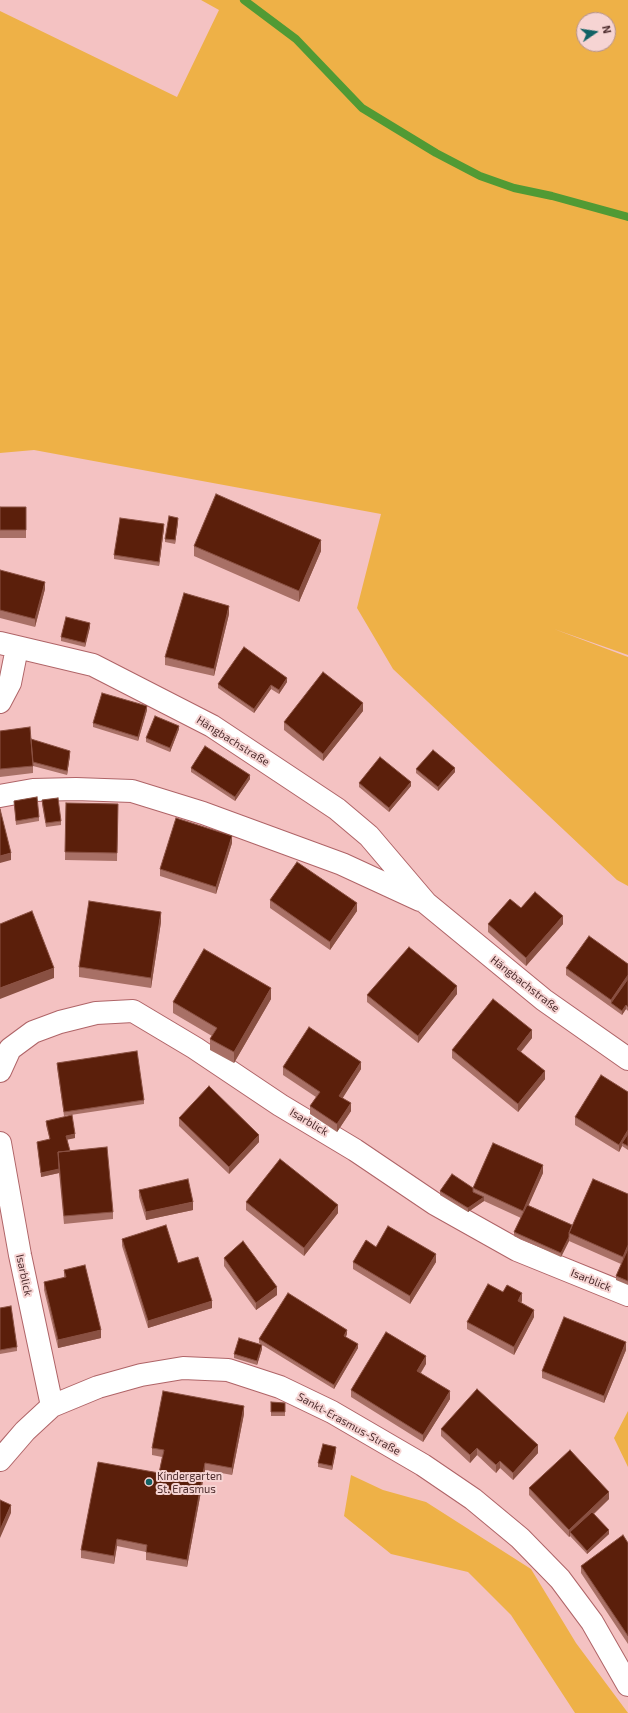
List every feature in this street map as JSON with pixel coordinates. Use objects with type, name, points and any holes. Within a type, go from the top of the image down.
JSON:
[{"type":"street","points":[[0,702],[10,683],[9,645]]},
{"type":"street","name":"Hängbachstraße","points":[[9,645],[93,665],[212,726],[337,810],[369,836],[426,903],[544,1000],[628,1059]]},
{"type":"street","name":"Hängbachstraße","points":[[0,796],[33,790],[76,788],[132,791],[203,813],[342,864],[426,903]]},
{"type":"street","name":"Isarblick","points":[[0,1072],[10,1049],[33,1032],[60,1022],[96,1013],[133,1011],[195,1048],[280,1105],[355,1150],[435,1204],[517,1250],[628,1295]]},
{"type":"street","name":"Isarblick","points":[[0,1143],[20,1255],[52,1406]]},
{"type":"street","name":"Sankt-Erasmus-Straße","points":[[0,1460],[25,1431],[52,1406],[98,1387],[141,1375],[183,1368],[228,1370],[280,1387],[332,1412],[423,1465],[473,1500],[520,1538],[560,1579],[592,1622],[628,1685]]},
{"type":"shaded area","points":[[201,0],[628,0],[628,655],[554,629],[628,657],[628,886],[617,880],[393,669],[357,608],[381,514],[34,450],[0,453],[0,11],[177,97],[219,10]]},
{"type":"shaded area","points":[[628,1411],[628,1467],[614,1438]]},
{"type":"shaded area","points":[[351,1475],[383,1490],[426,1502],[531,1569],[576,1643],[628,1713],[575,1713],[511,1615],[468,1572],[391,1554],[344,1516]]},
{"type":"building","points":[[216,494],[321,540],[299,591],[194,546]]},
{"type":"building","points":[[0,507],[26,507],[26,530],[0,530]]},
{"type":"building","points":[[169,516],[178,518],[175,540],[165,539]]},
{"type":"building","points":[[120,518],[164,524],[159,562],[114,555]]},
{"type":"building","points":[[0,570],[45,582],[35,619],[0,610]]},
{"type":"building","points":[[184,593],[229,606],[214,669],[165,657]]},
{"type":"building","points":[[66,617],[90,623],[85,643],[61,637]]},
{"type":"building","points":[[244,647],[287,678],[279,690],[271,685],[254,709],[218,684]]},
{"type":"building","points":[[323,672],[363,703],[323,754],[284,722]]},
{"type":"building","points":[[102,693],[147,706],[138,737],[93,723]]},
{"type":"building","points":[[155,716],[179,726],[170,748],[146,738]]},
{"type":"building","points":[[30,727],[33,766],[0,769],[0,731]]},
{"type":"building","points":[[31,739],[70,751],[67,771],[33,762]]},
{"type":"building","points":[[205,746],[250,775],[235,797],[191,768]]},
{"type":"building","points":[[433,750],[455,768],[438,787],[416,769]]},
{"type":"building","points":[[380,757],[411,782],[389,808],[359,783]]},
{"type":"building","points":[[37,797],[39,817],[16,821],[14,801]]},
{"type":"building","points":[[58,798],[61,821],[46,823],[42,800]]},
{"type":"building","points":[[66,803],[118,804],[117,853],[65,852]]},
{"type":"building","points":[[0,809],[11,853],[0,856]]},
{"type":"building","points":[[176,818],[232,836],[216,887],[160,869]]},
{"type":"building","points":[[297,862],[357,903],[330,942],[270,900]]},
{"type":"building","points":[[535,892],[563,916],[526,958],[488,924],[510,899],[521,908]]},
{"type":"building","points":[[89,901],[161,912],[151,978],[79,967]]},
{"type":"building","points":[[32,911],[54,968],[0,988],[0,924]]},
{"type":"building","points":[[589,936],[628,964],[628,975],[611,1000],[566,968]]},
{"type":"building","points":[[409,947],[457,986],[418,1036],[367,995]]},
{"type":"building","points":[[204,949],[271,988],[234,1052],[210,1039],[217,1028],[173,1002]]},
{"type":"building","points":[[628,979],[628,1007],[626,1005],[622,1011],[611,1003]]},
{"type":"building","points":[[493,999],[532,1030],[517,1049],[545,1071],[518,1104],[452,1050]]},
{"type":"building","points":[[309,1027],[361,1062],[339,1096],[351,1103],[337,1124],[310,1106],[320,1092],[283,1067]]},
{"type":"building","points":[[137,1051],[144,1100],[64,1112],[57,1063]]},
{"type":"building","points":[[601,1075],[628,1092],[628,1130],[619,1145],[575,1117]]},
{"type":"building","points":[[209,1086],[259,1135],[229,1167],[179,1118]]},
{"type":"building","points":[[72,1115],[75,1134],[66,1136],[70,1151],[58,1152],[59,1169],[41,1173],[37,1142],[50,1139],[46,1121]]},
{"type":"building","points":[[628,1134],[628,1146],[622,1143]]},
{"type":"building","points":[[493,1143],[543,1165],[523,1211],[473,1188]]},
{"type":"building","points":[[107,1147],[113,1212],[64,1216],[58,1152]]},
{"type":"building","points":[[280,1159],[338,1205],[304,1248],[246,1202]]},
{"type":"building","points":[[452,1174],[473,1188],[473,1192],[484,1197],[468,1208],[440,1191]]},
{"type":"building","points":[[188,1179],[193,1202],[146,1212],[139,1190]]},
{"type":"building","points":[[593,1179],[628,1194],[628,1245],[623,1257],[569,1233]]},
{"type":"building","points":[[527,1205],[572,1225],[569,1237],[561,1253],[514,1232]]},
{"type":"building","points":[[166,1225],[178,1263],[198,1257],[212,1301],[148,1321],[122,1239]]},
{"type":"building","points":[[388,1226],[436,1254],[410,1296],[353,1262],[366,1240],[376,1247]]},
{"type":"building","points":[[243,1241],[277,1287],[256,1303],[224,1258]]},
{"type":"building","points":[[628,1249],[628,1281],[616,1276]]},
{"type":"building","points":[[85,1265],[101,1330],[58,1340],[44,1282],[66,1277],[64,1270]]},
{"type":"building","points":[[488,1284],[503,1292],[507,1285],[522,1293],[518,1301],[534,1310],[514,1347],[467,1322]]},
{"type":"building","points":[[288,1293],[347,1330],[344,1336],[358,1344],[334,1385],[259,1339]]},
{"type":"building","points":[[11,1306],[17,1347],[0,1350],[0,1308]]},
{"type":"building","points":[[564,1317],[626,1342],[604,1396],[542,1371]]},
{"type":"building","points":[[386,1332],[426,1356],[417,1371],[450,1391],[423,1435],[351,1390]]},
{"type":"building","points":[[239,1338],[262,1345],[257,1361],[234,1354]]},
{"type":"building","points":[[477,1389],[538,1445],[513,1473],[500,1461],[496,1465],[477,1448],[470,1455],[441,1429]]},
{"type":"building","name":"Kindergarten St. Erasmus","points":[[163,1391],[244,1406],[232,1468],[205,1463],[187,1560],[146,1552],[147,1545],[117,1539],[114,1556],[81,1550],[98,1462],[159,1473],[164,1450],[152,1448]]},
{"type":"building","points":[[271,1402],[285,1403],[285,1412],[271,1412]]},
{"type":"building","points":[[323,1444],[336,1447],[332,1466],[318,1463]]},
{"type":"building","points":[[570,1450],[609,1492],[569,1530],[529,1488]]},
{"type":"building","points":[[0,1500],[11,1505],[0,1530]]},
{"type":"building","points":[[592,1512],[609,1530],[587,1551],[570,1532]]},
{"type":"building","points":[[623,1535],[628,1543],[628,1636],[581,1566]]},
{"type":"waterway","points":[[244,0],[296,39],[362,108],[436,153],[480,176],[514,188],[552,196],[628,217]]},
{"type":"place","name":"Kindergarten St. Erasmus","points":[[149,1482]]}]
